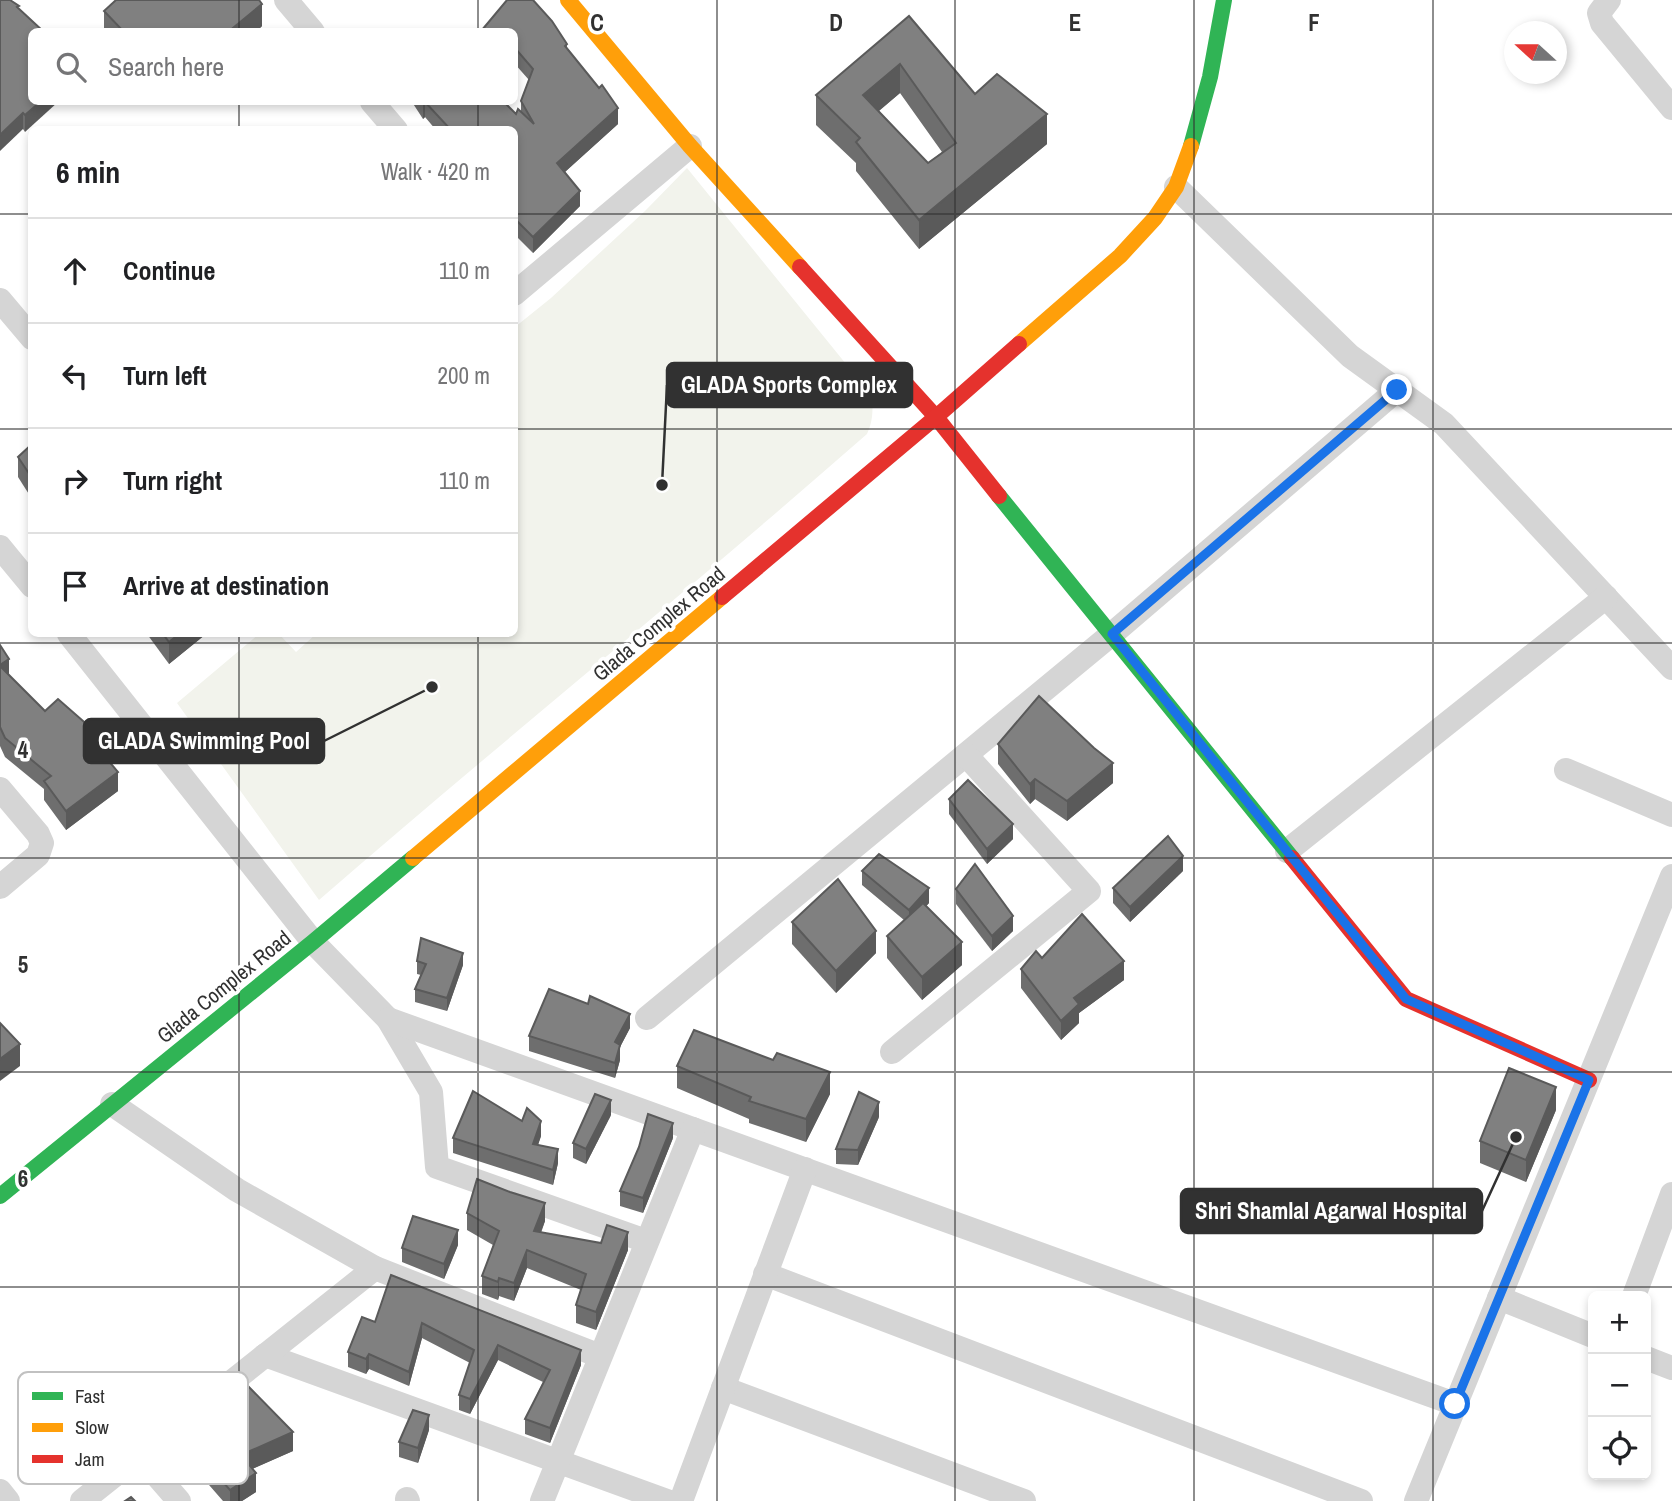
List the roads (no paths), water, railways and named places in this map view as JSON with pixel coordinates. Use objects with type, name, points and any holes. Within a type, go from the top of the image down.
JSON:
[{"type":"street","points":[[286,0],[310,28]]},
{"type":"street","points":[[568,0],[690,146],[936,417],[1406,999],[1589,1080]]},
{"type":"street","name":"Glada Complex Road","points":[[0,1196],[313,942],[936,417],[1120,256],[1155,219],[1176,187],[1194,139],[1224,0]]},
{"type":"street","points":[[1609,0],[1599,13],[1602,23],[1672,108]]},
{"type":"street","points":[[519,283],[690,146]]},
{"type":"street","points":[[1176,187],[1350,356],[1444,424],[1672,668]]},
{"type":"street","points":[[0,300],[28,333]]},
{"type":"street","points":[[647,1018],[1112,634],[1397,390]]},
{"type":"street","points":[[0,547],[28,581]]},
{"type":"street","points":[[1287,851],[1606,597]]},
{"type":"street","points":[[71,637],[313,942],[388,1019],[431,1092],[437,1167],[646,1241]]},
{"type":"street","points":[[892,1052],[1089,891],[966,755]]},
{"type":"street","points":[[1566,770],[1672,815]]},
{"type":"street","points":[[0,789],[38,834],[42,844],[38,855],[0,887]]},
{"type":"street","points":[[1416,1501],[1672,876]]},
{"type":"street","points":[[388,1019],[1455,1404]]},
{"type":"street","points":[[111,1104],[237,1190],[375,1268],[600,1356]]},
{"type":"street","points":[[542,1501],[693,1129]]},
{"type":"street","points":[[681,1501],[805,1169]]},
{"type":"street","points":[[1636,1291],[1672,1194]]},
{"type":"street","points":[[244,1372],[375,1268]]},
{"type":"street","points":[[765,1274],[1361,1501]]},
{"type":"street","points":[[1499,1298],[1588,1334]]},
{"type":"street","points":[[265,1355],[667,1501]]},
{"type":"street","points":[[1651,1360],[1672,1368]]},
{"type":"street","points":[[723,1388],[1024,1501]]},
{"type":"street","points":[[82,1501],[103,1484]]},
{"type":"street","points":[[164,1484],[179,1501]]},
{"type":"street","points":[[0,1491],[8,1501]]},
{"type":"place","name":"GLADA Sports Complex","points":[[662,485]]},
{"type":"place","name":"GLADA Swimming Pool","points":[[432,687]]},
{"type":"place","name":"Shri Shamlal Agarwal Hospital","points":[[1516,1137]]}]
